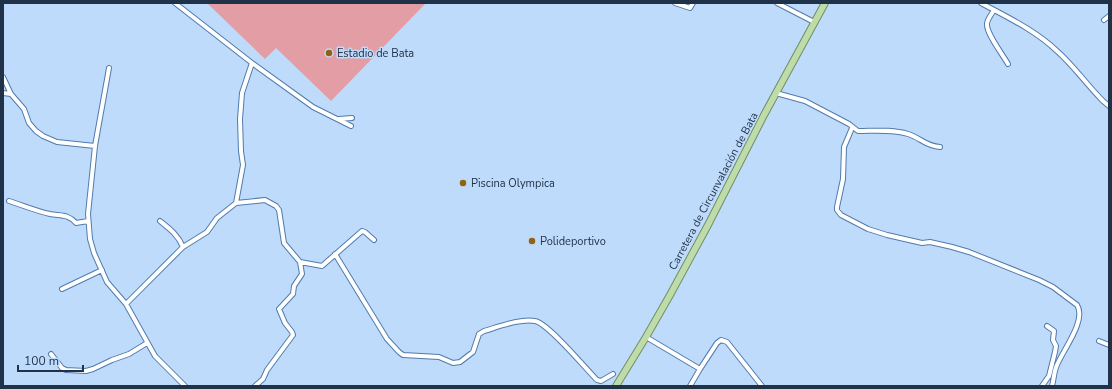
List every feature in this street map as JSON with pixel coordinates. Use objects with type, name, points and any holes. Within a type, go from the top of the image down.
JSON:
[{"type":"main road","name":"Carretera de Circunvalación de Bata","points":[[616,386],[646,337],[698,242],[825,3]]},
{"type":"street","points":[[175,3],[252,63],[313,107],[351,126]]},
{"type":"street","points":[[675,3],[690,8],[693,3]]},
{"type":"street","points":[[777,3],[814,22]]},
{"type":"street","points":[[981,3],[1033,32],[1053,47],[1102,101],[1109,106]]},
{"type":"street","points":[[994,10],[988,21],[987,27],[991,38],[1008,64]]},
{"type":"street","points":[[1104,20],[1109,16]]},
{"type":"street","points":[[236,203],[243,165],[240,119],[242,94],[252,63]]},
{"type":"street","points":[[109,68],[95,146],[89,195],[88,221],[90,239],[94,253],[108,285],[126,304],[156,358],[182,385]]},
{"type":"street","points":[[3,77],[12,94],[24,109],[29,123],[36,131],[57,142],[95,146]]},
{"type":"street","points":[[3,93],[12,94]]},
{"type":"street","points":[[776,93],[805,101],[849,124],[852,128],[858,131],[882,131],[907,134],[927,145],[940,147]]},
{"type":"street","points":[[339,119],[352,118]]},
{"type":"street","points":[[852,128],[844,147],[843,179],[837,206],[837,210],[841,215],[868,229],[887,235],[922,243],[937,243],[976,255],[1039,280],[1053,287],[1077,305],[1079,308],[1080,317],[1069,344],[1056,366],[1052,386]]},
{"type":"street","points":[[126,304],[183,247],[207,232],[217,218],[236,203],[265,200],[272,202],[279,210],[284,243],[300,262],[302,276],[294,286],[293,294],[279,309],[285,323],[293,335],[267,370],[263,379],[255,386]]},
{"type":"street","points":[[9,201],[50,214],[61,214],[71,217],[76,223],[88,221]]},
{"type":"street","points":[[160,221],[179,237],[183,247]]},
{"type":"street","points":[[300,262],[320,266],[362,231],[374,240]]},
{"type":"street","points":[[335,254],[387,339],[403,355],[439,357],[456,364],[464,360],[473,352],[480,334],[484,331],[526,321],[536,321],[553,332],[597,380],[601,381],[613,374]]},
{"type":"street","points":[[62,289],[102,270]]},
{"type":"street","points":[[1042,386],[1049,376],[1056,346],[1053,340],[1054,331],[1047,326]]},
{"type":"street","points":[[646,337],[700,369]]},
{"type":"street","points":[[690,386],[720,340],[727,342],[762,386]]},
{"type":"street","points":[[1099,341],[1109,345]]},
{"type":"street","points":[[51,354],[62,368],[66,370],[86,371],[92,370],[129,354],[147,343]]},
{"type":"shaded area","name":"Estadio de Bata","points":[[207,3],[426,3],[331,101],[276,48],[265,59]]},
{"type":"place","name":"Estadio de Bata","points":[[329,53]]},
{"type":"place","name":"Piscina Olympica","points":[[463,183]]},
{"type":"place","name":"Polideportivo","points":[[532,241]]}]
